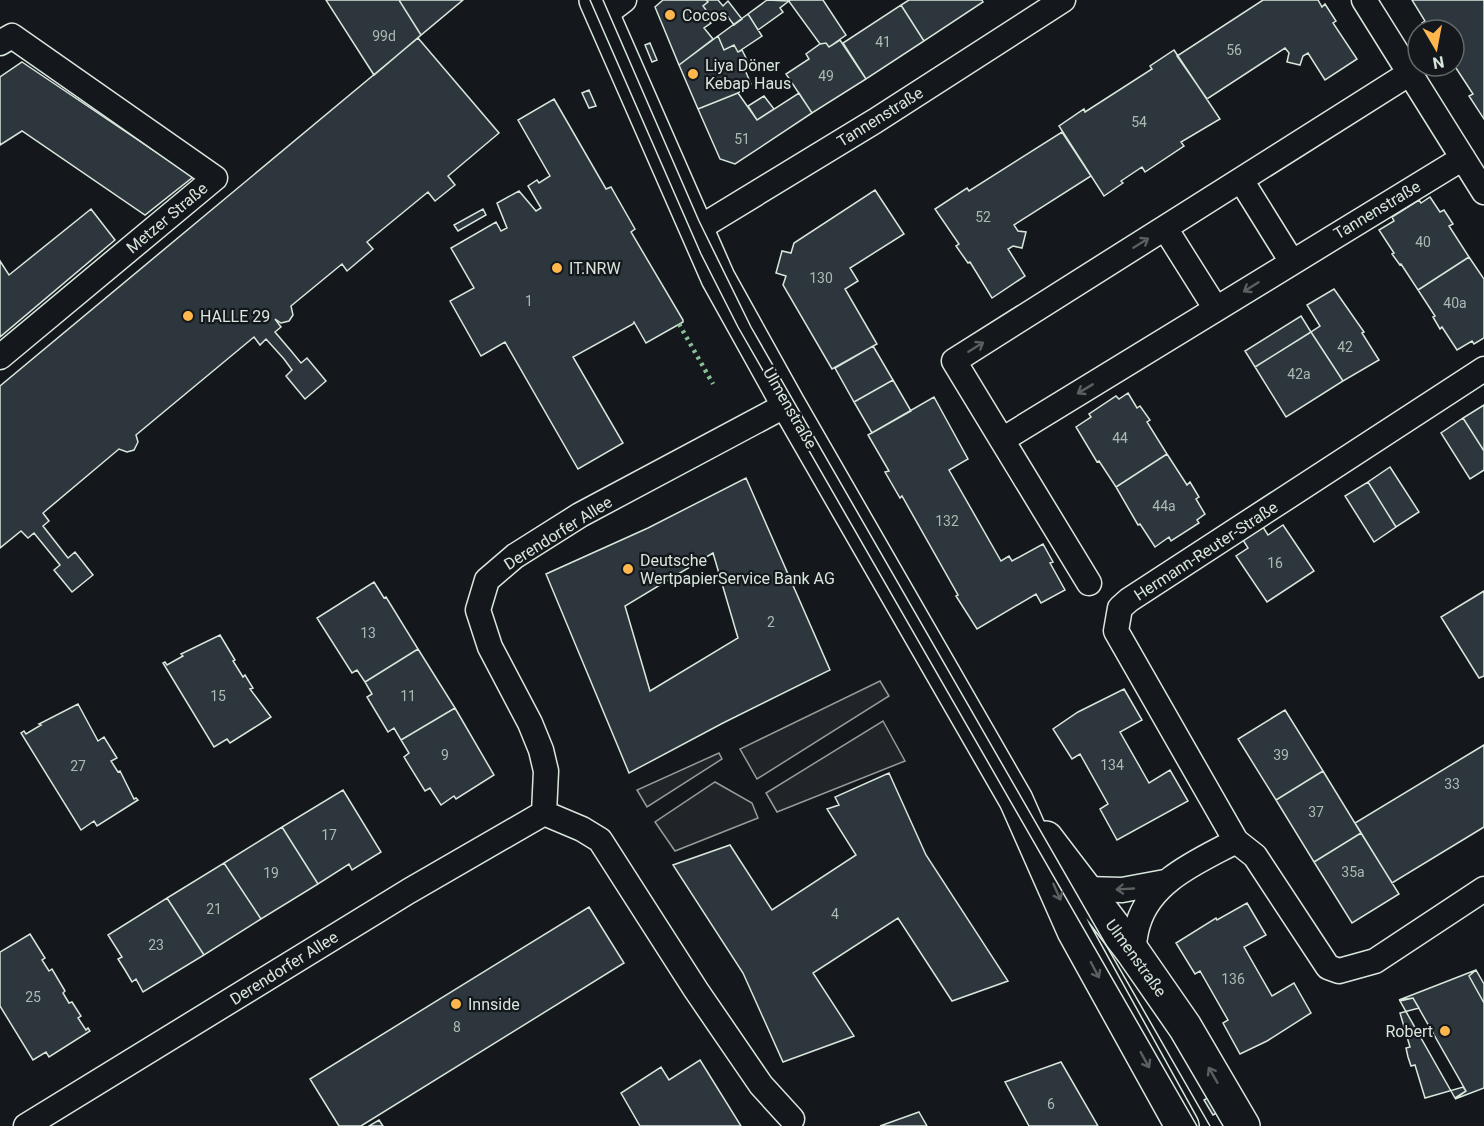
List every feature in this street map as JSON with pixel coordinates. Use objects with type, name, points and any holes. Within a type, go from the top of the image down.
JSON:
[{"type":"main road","name":"Ulmenstraße","points":[[608,5],[696,230],[718,278],[1016,800],[1074,931],[1182,1126]]},
{"type":"main road","name":"Ulmenstraße","points":[[1016,800],[1133,952],[1185,1027],[1243,1126]]},
{"type":"street","name":"Tannenstraße","points":[[696,230],[874,121],[1063,0]]},
{"type":"street","points":[[1364,0],[1406,68]]},
{"type":"street","name":"Metzer Straße","points":[[0,44],[12,36],[216,178],[0,357]]},
{"type":"street","points":[[1089,584],[954,361],[1406,77]]},
{"type":"street","points":[[1413,78],[1484,192]]},
{"type":"street","name":"Tannenstraße","points":[[1002,440],[1463,158]]},
{"type":"street","points":[[1241,180],[1292,262]]},
{"type":"street","points":[[1165,228],[1216,309]]},
{"type":"street","name":"Hermann-Reuter-Straße","points":[[1484,369],[1139,594],[1120,608],[1116,631],[1236,841],[1255,856],[1261,864],[1328,967],[1339,971],[1375,960],[1484,889]]},
{"type":"street","name":"Derendorfer Allee","points":[[26,1126],[409,891],[544,813],[546,771],[541,750],[530,723],[490,647],[478,610],[487,580],[515,556],[580,516],[788,404]]},
{"type":"street","points":[[544,813],[582,829],[600,840],[696,990],[761,1084],[792,1119]]},
{"type":"street","points":[[1085,889],[1122,890],[1165,882],[1236,841]]},
{"type":"street","points":[[1133,952],[1138,924],[1148,903],[1165,882]]},
{"type":"shaded area","points":[[880,681],[889,696],[757,779],[740,749]]},
{"type":"shaded area","points":[[883,721],[905,761],[777,812],[766,793]]},
{"type":"shaded area","points":[[719,753],[722,759],[647,807],[637,790]]},
{"type":"shaded area","points":[[715,782],[752,803],[758,818],[675,851],[655,822]]},
{"type":"building","points":[[326,0],[399,0],[421,35],[374,75]]},
{"type":"building","points":[[399,0],[463,0],[421,35]]},
{"type":"building","points":[[663,0],[706,0],[708,2],[703,6],[709,14],[705,16],[711,23],[704,28],[713,39],[679,65],[655,7]]},
{"type":"building","points":[[706,0],[718,0],[723,6],[728,1],[742,19],[734,25],[728,17],[723,21],[709,14],[703,6],[708,2]]},
{"type":"building","points":[[767,0],[789,1],[780,8],[783,12],[758,30],[748,14]]},
{"type":"building","points":[[788,0],[823,0],[846,35],[829,47],[826,43],[820,44]]},
{"type":"building","points":[[909,0],[982,0],[983,2],[924,41],[901,5]]},
{"type":"building","points":[[1263,0],[1318,0],[1322,7],[1325,4],[1336,21],[1333,23],[1357,59],[1325,80],[1308,53],[1303,56],[1300,65],[1287,62],[1289,53],[1285,48],[1207,99],[1177,56]]},
{"type":"building","points":[[1412,0],[1484,0],[1484,119],[1469,96],[1473,94],[1463,78],[1466,78],[1466,18],[1423,18]]},
{"type":"building","points":[[901,5],[924,41],[866,79],[843,43]]},
{"type":"building","points":[[748,14],[762,36],[738,52],[734,45],[724,50],[718,36]]},
{"type":"building","points":[[718,36],[724,50],[734,45],[738,52],[742,50],[751,68],[745,70],[751,84],[738,93],[698,109],[679,65]]},
{"type":"building","name":"HALLE 29","points":[[418,38],[499,133],[448,176],[455,185],[435,201],[428,192],[367,242],[373,249],[347,271],[342,264],[291,306],[293,315],[289,321],[281,323],[275,319],[281,327],[275,332],[301,363],[307,358],[326,381],[305,399],[286,376],[292,370],[284,359],[266,339],[260,345],[254,337],[136,435],[138,442],[134,450],[127,452],[119,449],[43,513],[49,521],[43,526],[68,558],[75,552],[93,575],[72,592],[54,570],[60,565],[34,533],[28,538],[21,531],[0,548],[0,386]]},
{"type":"building","points":[[840,40],[866,79],[812,113],[786,74],[809,59],[806,54],[820,44],[826,43],[829,47]]},
{"type":"building","points":[[650,43],[657,60],[652,62],[645,45]]},
{"type":"building","points":[[1174,50],[1220,119],[1181,142],[1184,146],[1145,172],[1142,167],[1104,196],[1059,126],[1152,69],[1150,66]]},
{"type":"building","points":[[22,62],[193,177],[145,215],[22,131],[0,145],[0,77]]},
{"type":"building","points":[[589,90],[596,106],[589,108],[582,93]]},
{"type":"building","points":[[738,93],[757,120],[799,93],[812,113],[735,164],[720,159],[698,109]]},
{"type":"building","points":[[764,96],[774,109],[757,120],[748,106]]},
{"type":"building","name":"IT.NRW","points":[[554,99],[606,189],[611,187],[635,229],[631,232],[683,320],[646,343],[634,322],[573,357],[623,443],[578,469],[505,342],[481,356],[450,301],[474,288],[451,248],[496,222],[501,231],[507,228],[497,203],[519,191],[536,211],[541,208],[528,186],[537,180],[539,183],[550,176],[518,120]]},
{"type":"building","points":[[1062,132],[1091,176],[1014,225],[1018,231],[1026,232],[1022,248],[1013,246],[1008,249],[1025,276],[992,298],[970,262],[968,263],[956,246],[959,244],[935,209],[967,188],[969,191]]},
{"type":"building","points":[[875,190],[904,234],[850,268],[858,281],[845,289],[877,344],[832,369],[783,285],[786,276],[776,273],[782,251],[791,253],[794,243]]},
{"type":"building","points":[[1430,197],[1440,212],[1444,210],[1453,224],[1449,226],[1469,257],[1418,290],[1392,254],[1394,253],[1379,230],[1394,221],[1392,217],[1419,200],[1421,203]]},
{"type":"building","points":[[91,209],[115,240],[0,337],[0,261],[9,275]]},
{"type":"building","points":[[483,209],[486,215],[458,231],[454,225]]},
{"type":"building","points":[[1469,257],[1484,279],[1484,338],[1474,344],[1472,341],[1457,350],[1442,327],[1440,329],[1433,317],[1435,316],[1418,290]]},
{"type":"building","points":[[1334,289],[1364,332],[1362,333],[1379,360],[1343,381],[1311,332],[1320,326],[1307,305]]},
{"type":"building","points":[[1301,316],[1311,332],[1255,367],[1245,351]]},
{"type":"building","points":[[1311,332],[1343,381],[1286,417],[1255,367]]},
{"type":"building","points":[[873,346],[893,380],[854,402],[835,368]]},
{"type":"building","points":[[893,380],[911,411],[872,433],[854,402]]},
{"type":"building","points":[[1128,393],[1137,408],[1140,406],[1150,420],[1147,422],[1167,454],[1116,487],[1099,461],[1097,462],[1076,427],[1091,417],[1089,414],[1116,396],[1119,399]]},
{"type":"building","points":[[934,397],[968,459],[949,470],[1001,561],[1009,556],[1012,561],[1043,544],[1053,562],[1050,563],[1065,590],[1041,603],[1036,594],[977,629],[956,596],[958,595],[902,496],[900,498],[885,472],[889,471],[868,435]]},
{"type":"building","points":[[1484,405],[1484,451],[1463,418]]},
{"type":"building","points":[[1463,418],[1484,451],[1484,470],[1470,479],[1441,433]]},
{"type":"building","points":[[1167,454],[1187,485],[1190,482],[1205,514],[1197,520],[1199,523],[1171,541],[1169,537],[1155,547],[1140,524],[1138,525],[1116,487]]},
{"type":"building","points":[[1390,467],[1419,512],[1396,527],[1368,482]]},
{"type":"building","points":[[746,478],[830,670],[629,773],[546,574],[648,528]],"holes":[[[713,553],[738,638],[650,691],[625,606]]]},
{"type":"building","points":[[1368,482],[1396,527],[1374,542],[1345,496]]},
{"type":"building","points":[[1283,525],[1314,571],[1267,602],[1236,556],[1248,548],[1243,540],[1263,527],[1268,535]]},
{"type":"building","points":[[374,582],[418,649],[365,682],[357,670],[352,673],[317,618]]},
{"type":"building","points":[[1484,591],[1484,676],[1479,678],[1441,617]]},
{"type":"building","points":[[220,635],[235,660],[233,661],[253,688],[250,689],[271,717],[230,743],[227,739],[214,747],[163,663],[167,665],[183,656],[181,654]]},
{"type":"building","points":[[418,649],[455,708],[401,740],[394,728],[388,732],[367,697],[372,694],[365,682]]},
{"type":"building","points":[[1124,689],[1142,720],[1120,732],[1149,783],[1170,770],[1188,801],[1117,840],[1100,809],[1108,804],[1080,754],[1072,759],[1053,729],[1078,712]]},
{"type":"building","points":[[78,704],[98,741],[104,737],[117,758],[111,761],[118,772],[120,771],[134,799],[138,800],[97,826],[94,821],[81,830],[21,733],[24,731],[26,734],[41,725],[39,724]]},
{"type":"building","points":[[455,708],[494,775],[456,799],[454,796],[441,805],[430,788],[425,791],[404,757],[409,753],[401,740]]},
{"type":"building","points":[[1285,710],[1323,771],[1276,800],[1238,739]]},
{"type":"building","points":[[1484,745],[1484,827],[1392,883],[1355,823]]},
{"type":"building","points":[[1323,771],[1361,833],[1314,862],[1276,800]]},
{"type":"building","points":[[889,773],[926,855],[1008,981],[952,1001],[898,918],[813,973],[854,1036],[783,1062],[743,973],[673,865],[730,845],[772,910],[856,855],[827,809],[839,805],[835,797]]},
{"type":"building","points":[[343,790],[381,852],[352,870],[349,864],[318,884],[282,827]]},
{"type":"building","points":[[282,827],[318,884],[261,919],[224,863]]},
{"type":"building","points":[[1361,833],[1399,894],[1352,923],[1314,862]]},
{"type":"building","points":[[224,863],[261,919],[204,955],[167,898]]},
{"type":"building","points":[[167,898],[204,955],[143,992],[136,979],[132,982],[118,959],[122,957],[108,935]]},
{"type":"building","points":[[1247,903],[1266,935],[1244,947],[1272,996],[1294,983],[1311,1013],[1267,1041],[1240,1054],[1223,1023],[1228,1020],[1200,971],[1195,974],[1176,943],[1216,918],[1217,920]]},
{"type":"building","points":[[589,907],[624,963],[361,1126],[339,1126],[310,1079]]},
{"type":"building","points":[[30,934],[45,958],[42,960],[49,971],[52,969],[69,1003],[72,1002],[81,1016],[78,1018],[86,1030],[88,1028],[90,1031],[49,1057],[46,1052],[33,1060],[0,1006],[0,952]]},
{"type":"building","name":"Robert","points":[[1476,970],[1469,976],[1484,1003],[1484,1088],[1455,1099],[1466,1091],[1463,1087],[1425,1098],[1415,1065],[1411,1066],[1408,1057],[1406,1048],[1410,1047],[1400,1013],[1419,1008],[1413,998],[1399,1000]]},
{"type":"building","points":[[1476,970],[1484,984],[1484,1003],[1469,976]]},
{"type":"building","points":[[1413,998],[1466,1091],[1455,1098],[1400,1001]]},
{"type":"building","points":[[700,1060],[741,1126],[640,1126],[621,1093],[661,1067],[669,1080]]},
{"type":"building","points":[[1061,1062],[1098,1126],[1029,1126],[1005,1082]]},
{"type":"building","points":[[1211,1096],[1220,1111],[1213,1115],[1204,1100]]},
{"type":"building","points":[[919,1112],[927,1126],[880,1126]]},
{"type":"building","points":[[379,1120],[383,1126],[369,1126]]},
{"type":"tram line","points":[[590,0],[701,254],[738,327],[1197,1126]]},
{"type":"tram line","points":[[603,0],[699,221],[751,327],[1210,1126]]},
{"type":"hedge","points":[[679,324],[713,384]]},
{"type":"place","name":"Cocos","points":[[670,15]]},
{"type":"place","name":"Liya Döner Kebap Haus","points":[[693,74]]},
{"type":"place","name":"IT.NRW","points":[[557,268]]},
{"type":"place","name":"HALLE 29","points":[[188,316]]},
{"type":"place","name":"Deutsche WertpapierService Bank AG","points":[[628,569]]},
{"type":"place","name":"Innside","points":[[456,1004]]},
{"type":"place","name":"Robert","points":[[1445,1031]]}]
